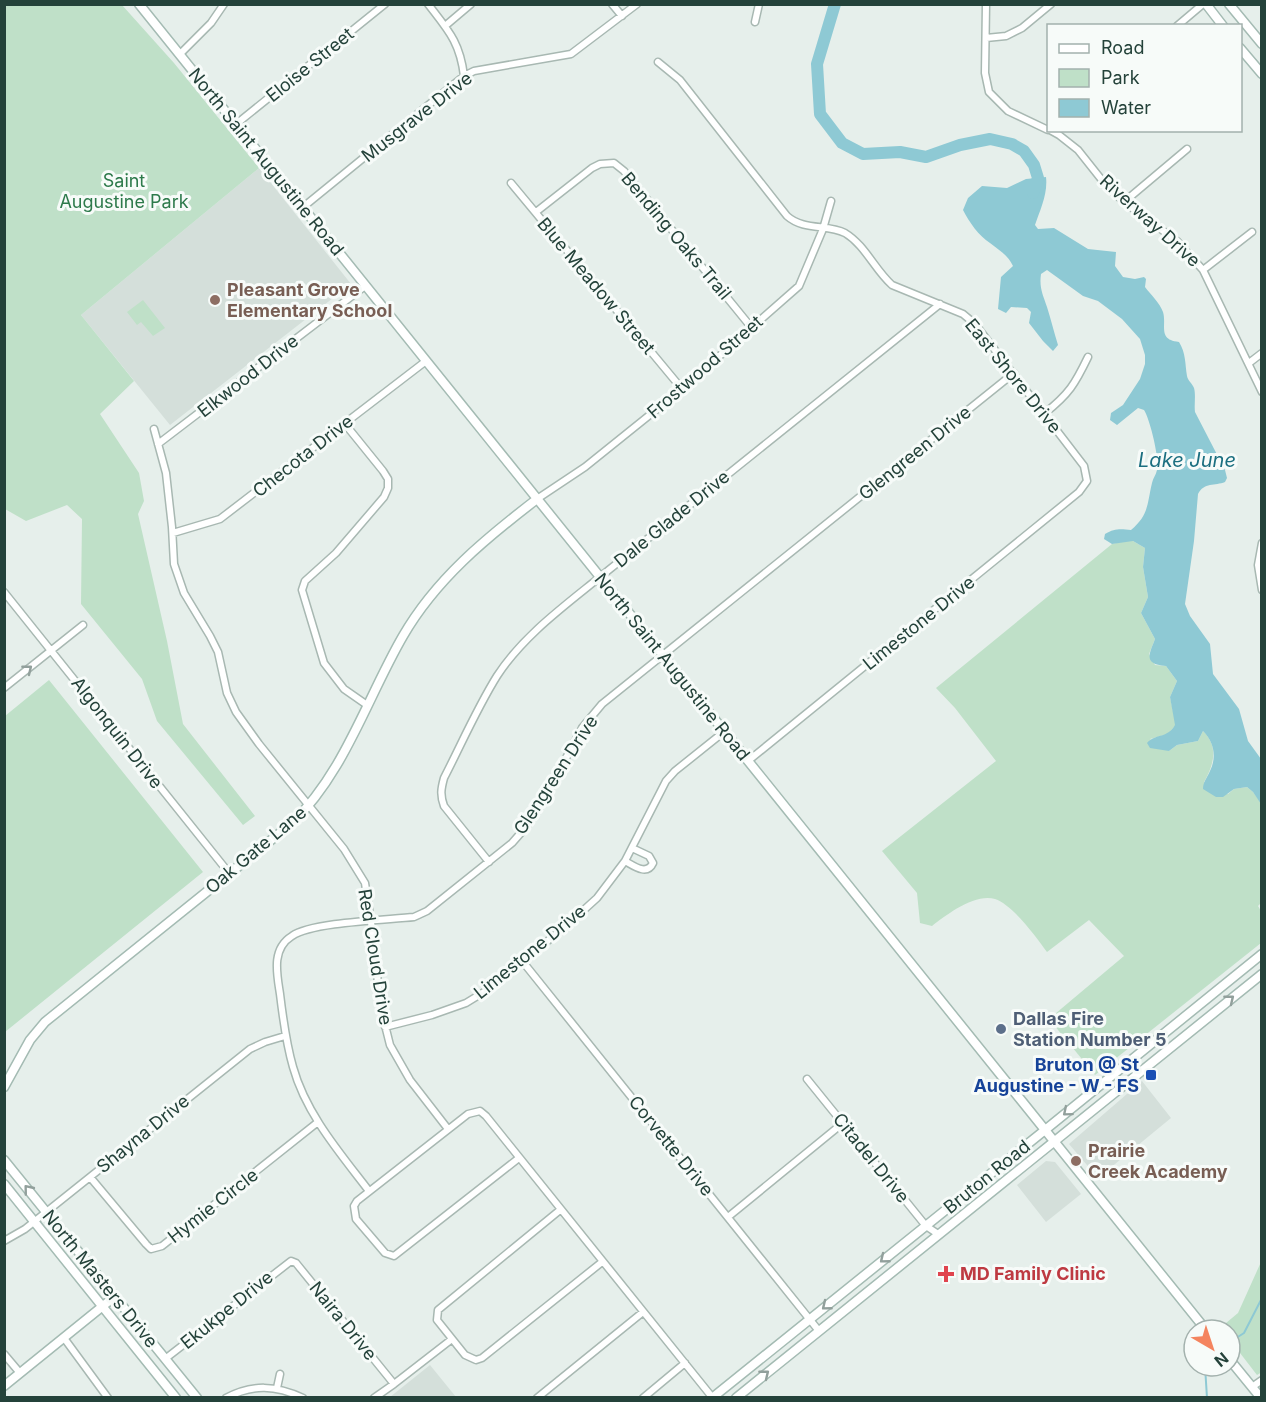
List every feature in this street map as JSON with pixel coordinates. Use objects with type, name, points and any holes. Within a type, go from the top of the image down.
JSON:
[{"type":"street","name":"North Saint Augustine Road","points":[[139,4],[1196,1318]]},
{"type":"street","points":[[180,54],[212,23],[224,4]]},
{"type":"street","name":"Eloise Street","points":[[235,124],[385,4]]},
{"type":"street","points":[[428,4],[445,26],[461,55],[464,76]]},
{"type":"street","points":[[445,26],[471,4]]},
{"type":"street","points":[[612,4],[622,16]]},
{"type":"street","name":"Musgrave Drive","points":[[302,208],[464,76],[474,71],[571,54],[636,4]]},
{"type":"street","points":[[755,22],[759,4]]},
{"type":"street","name":"Riverway Drive","points":[[986,4],[985,73],[989,92],[1008,111],[1047,129]]},
{"type":"street","points":[[986,38],[1006,36],[1022,28],[1051,4]]},
{"type":"street","points":[[1179,24],[1204,4],[1221,24]]},
{"type":"street","points":[[1229,4],[1262,44]]},
{"type":"street","points":[[1242,50],[1262,74]]},
{"type":"street","name":"East Shore Drive","points":[[658,62],[680,80],[787,216],[795,223],[843,232],[855,241],[892,285],[963,314],[975,324],[1084,465],[1087,481]]},
{"type":"street","name":"Riverway Drive","points":[[1061,133],[1124,202],[1177,241],[1203,270],[1262,392]]},
{"type":"street","points":[[1124,202],[1187,149]]},
{"type":"street","name":"Bending Oaks Trail","points":[[536,212],[592,168],[600,164],[614,163],[624,171],[750,327]]},
{"type":"street","name":"Blue Meadow Street","points":[[511,183],[682,389]]},
{"type":"street","name":"Frostwood Street","points":[[537,499],[585,467],[682,389],[799,286],[823,229],[831,201]]},
{"type":"street","points":[[1203,270],[1252,232]]},
{"type":"street","name":"Elkwood Drive","points":[[159,444],[365,286]]},
{"type":"street","name":"Dale Glade Drive","points":[[489,862],[444,806],[440,796],[444,778],[498,676],[523,644],[547,620],[940,304]]},
{"type":"street","points":[[1249,363],[1262,353]]},
{"type":"street","points":[[1046,413],[1064,398],[1075,384],[1088,357]]},
{"type":"street","name":"Checota Drive","points":[[173,533],[220,519],[426,361]]},
{"type":"street","name":"Glengreen Drive","points":[[369,1191],[318,1122],[296,1078],[285,1036],[276,966],[280,947],[291,936],[302,931],[414,917],[427,910],[489,862],[512,843],[526,827],[540,807],[582,728],[619,688],[1014,373]]},
{"type":"street","points":[[345,424],[383,471],[388,479],[388,488],[349,539],[305,581],[302,590],[324,663],[344,689],[367,705]]},
{"type":"street","name":"Red Cloud Drive","points":[[154,429],[166,473],[176,573],[190,604],[218,652],[227,693],[232,704],[259,744],[357,868],[366,889],[385,1027],[390,1045],[410,1080],[448,1130]]},
{"type":"street","name":"Limestone Drive","points":[[748,761],[1072,498],[1087,481]]},
{"type":"street","name":"Oak Gate Lane","points":[[4,1087],[17,1061],[45,1022],[291,824],[309,807],[334,771],[404,634],[435,590],[453,569],[483,542],[537,499]]},
{"type":"street","points":[[1262,543],[1258,565],[1262,590]]},
{"type":"street","name":"Algonquin Drive","points":[[4,592],[229,873]]},
{"type":"street","points":[[4,688],[83,625]]},
{"type":"street","name":"Limestone Drive","points":[[385,1027],[449,1010],[484,992],[585,910],[625,861],[666,781],[675,771],[725,731]]},
{"type":"street","points":[[625,861],[641,870],[651,868],[653,863],[649,856],[632,848]]},
{"type":"street","name":"Bruton Road","points":[[712,1397],[1262,954]]},
{"type":"street","name":"Corvette Drive","points":[[523,962],[819,1330]]},
{"type":"street","name":"Bruton Road","points":[[736,1398],[1262,974]]},
{"type":"street","points":[[1192,1010],[1202,1022]]},
{"type":"street","name":"Shayna Drive","points":[[4,1241],[34,1221],[250,1049],[285,1036]]},
{"type":"street","name":"Citadel Drive","points":[[807,1079],[926,1226],[938,1234]]},
{"type":"street","points":[[519,1158],[394,1256],[385,1254],[356,1219],[354,1206],[369,1191],[468,1114],[480,1111],[486,1116],[712,1397]]},
{"type":"street","name":"Hymie Circle","points":[[90,1177],[152,1249],[162,1246],[318,1122]]},
{"type":"street","points":[[728,1217],[843,1123]]},
{"type":"street","name":"North Masters Drive","points":[[4,1160],[197,1398]]},
{"type":"street","name":"North Masters Drive","points":[[4,1184],[176,1398]]},
{"type":"street","points":[[560,1210],[441,1306],[436,1314],[437,1320],[470,1359],[482,1358],[602,1262]]},
{"type":"street","name":"Ekukpe Drive","points":[[165,1359],[291,1261]]},
{"type":"street","name":"Naira Drive","points":[[291,1261],[296,1263],[394,1384]]},
{"type":"street","points":[[4,1386],[114,1297]]},
{"type":"street","points":[[537,1398],[644,1312]]},
{"type":"street","points":[[64,1338],[108,1398]]},
{"type":"street","points":[[374,1398],[452,1338]]},
{"type":"street","points":[[4,1354],[20,1373]]},
{"type":"street","points":[[643,1398],[685,1363]]},
{"type":"street","points":[[277,1388],[280,1374]]},
{"type":"street","points":[[1242,1375],[1261,1398]]},
{"type":"street","points":[[738,1377],[748,1388]]},
{"type":"street","points":[[1252,1387],[1262,1380]]},
{"type":"street","points":[[226,1398],[245,1389],[262,1387],[277,1388],[303,1398]]},
{"type":"shaded area","name":"Pleasant Grove Elementary School","points":[[259,168],[351,284],[170,425],[81,315]]},
{"type":"shaded area","points":[[1142,1081],[1171,1118],[1098,1178],[1069,1144]]},
{"type":"shaded area","points":[[1046,1161],[1055,1162],[1081,1194],[1046,1222],[1017,1185]]},
{"type":"shaded area","points":[[430,1365],[456,1397],[390,1397]]},
{"type":"green space","name":"Saint Augustine Park","points":[[4,5],[122,5],[174,63],[259,168],[81,315],[134,381],[100,414],[139,473],[144,501],[138,514],[183,724],[255,816],[243,825],[157,721],[142,679],[81,604],[82,519],[67,505],[26,521],[5,509]]},
{"type":"green space","points":[[143,300],[165,328],[153,336],[141,322],[137,325],[127,312]]},
{"type":"green space","points":[[1129,540],[1145,548],[1143,567],[1148,597],[1141,613],[1155,639],[1149,654],[1155,665],[1166,666],[1177,681],[1170,697],[1176,725],[1168,734],[1150,739],[1169,751],[1177,745],[1198,741],[1203,731],[1213,749],[1212,762],[1204,782],[1228,794],[1234,789],[1247,787],[1262,804],[1262,902],[1258,906],[1261,911],[1261,943],[1095,1075],[1049,1019],[1124,956],[1089,920],[1047,952],[1016,914],[995,899],[987,898],[970,902],[932,926],[920,923],[917,893],[882,851],[996,761],[955,708],[936,688],[1112,544]]},
{"type":"green space","points":[[49,680],[203,872],[5,1032],[5,716]]},
{"type":"green space","points":[[1261,1262],[1262,1372],[1257,1375],[1242,1356],[1242,1318],[1232,1318],[1238,1313]]},
{"type":"water","name":"Lake June","points":[[1046,177],[1045,196],[1035,225],[1038,229],[1054,228],[1088,249],[1116,252],[1115,266],[1123,277],[1135,279],[1144,277],[1146,279],[1145,287],[1163,312],[1165,335],[1172,341],[1179,342],[1181,346],[1188,378],[1195,391],[1195,412],[1225,470],[1227,478],[1225,482],[1207,486],[1198,494],[1185,604],[1190,616],[1210,644],[1213,674],[1239,709],[1248,741],[1261,759],[1261,804],[1247,787],[1234,789],[1223,797],[1216,797],[1203,789],[1214,755],[1210,740],[1203,731],[1198,741],[1177,745],[1169,751],[1150,748],[1147,743],[1169,732],[1175,725],[1170,697],[1177,681],[1166,666],[1154,663],[1150,658],[1155,639],[1141,613],[1148,597],[1143,567],[1145,548],[1133,541],[1112,544],[1104,539],[1105,534],[1112,531],[1131,530],[1137,525],[1146,509],[1158,465],[1154,440],[1144,410],[1138,408],[1117,425],[1110,420],[1111,413],[1123,405],[1140,379],[1145,364],[1145,355],[1140,339],[1122,319],[1098,301],[1083,296],[1047,270],[1041,274],[1041,283],[1058,345],[1053,351],[1029,323],[1031,312],[1027,308],[1011,307],[1006,313],[998,309],[1001,277],[1013,266],[1006,256],[978,233],[963,210],[968,198],[982,186],[1007,188],[1026,179]]},
{"type":"waterway","points":[[835,4],[817,64],[820,114],[842,143],[863,154],[900,152],[926,157],[960,145],[990,139],[1012,144],[1024,151],[1034,165],[1038,178],[1033,193]]},
{"type":"waterway","points":[[1242,1334],[1262,1298]]},
{"type":"waterway","points":[[1206,1378],[1207,1398]]},
{"type":"place","name":"Pleasant Grove Elementary School","points":[[215,300]]},
{"type":"place","name":"Dallas Fire Station Number 5","points":[[1001,1029]]},
{"type":"place","name":"Bruton @ St Augustine - W - FS","points":[[1151,1075]]},
{"type":"place","name":"Prairie Creek Academy","points":[[1076,1161]]},
{"type":"place","name":"MD Family Clinic","points":[[946,1274]]}]
